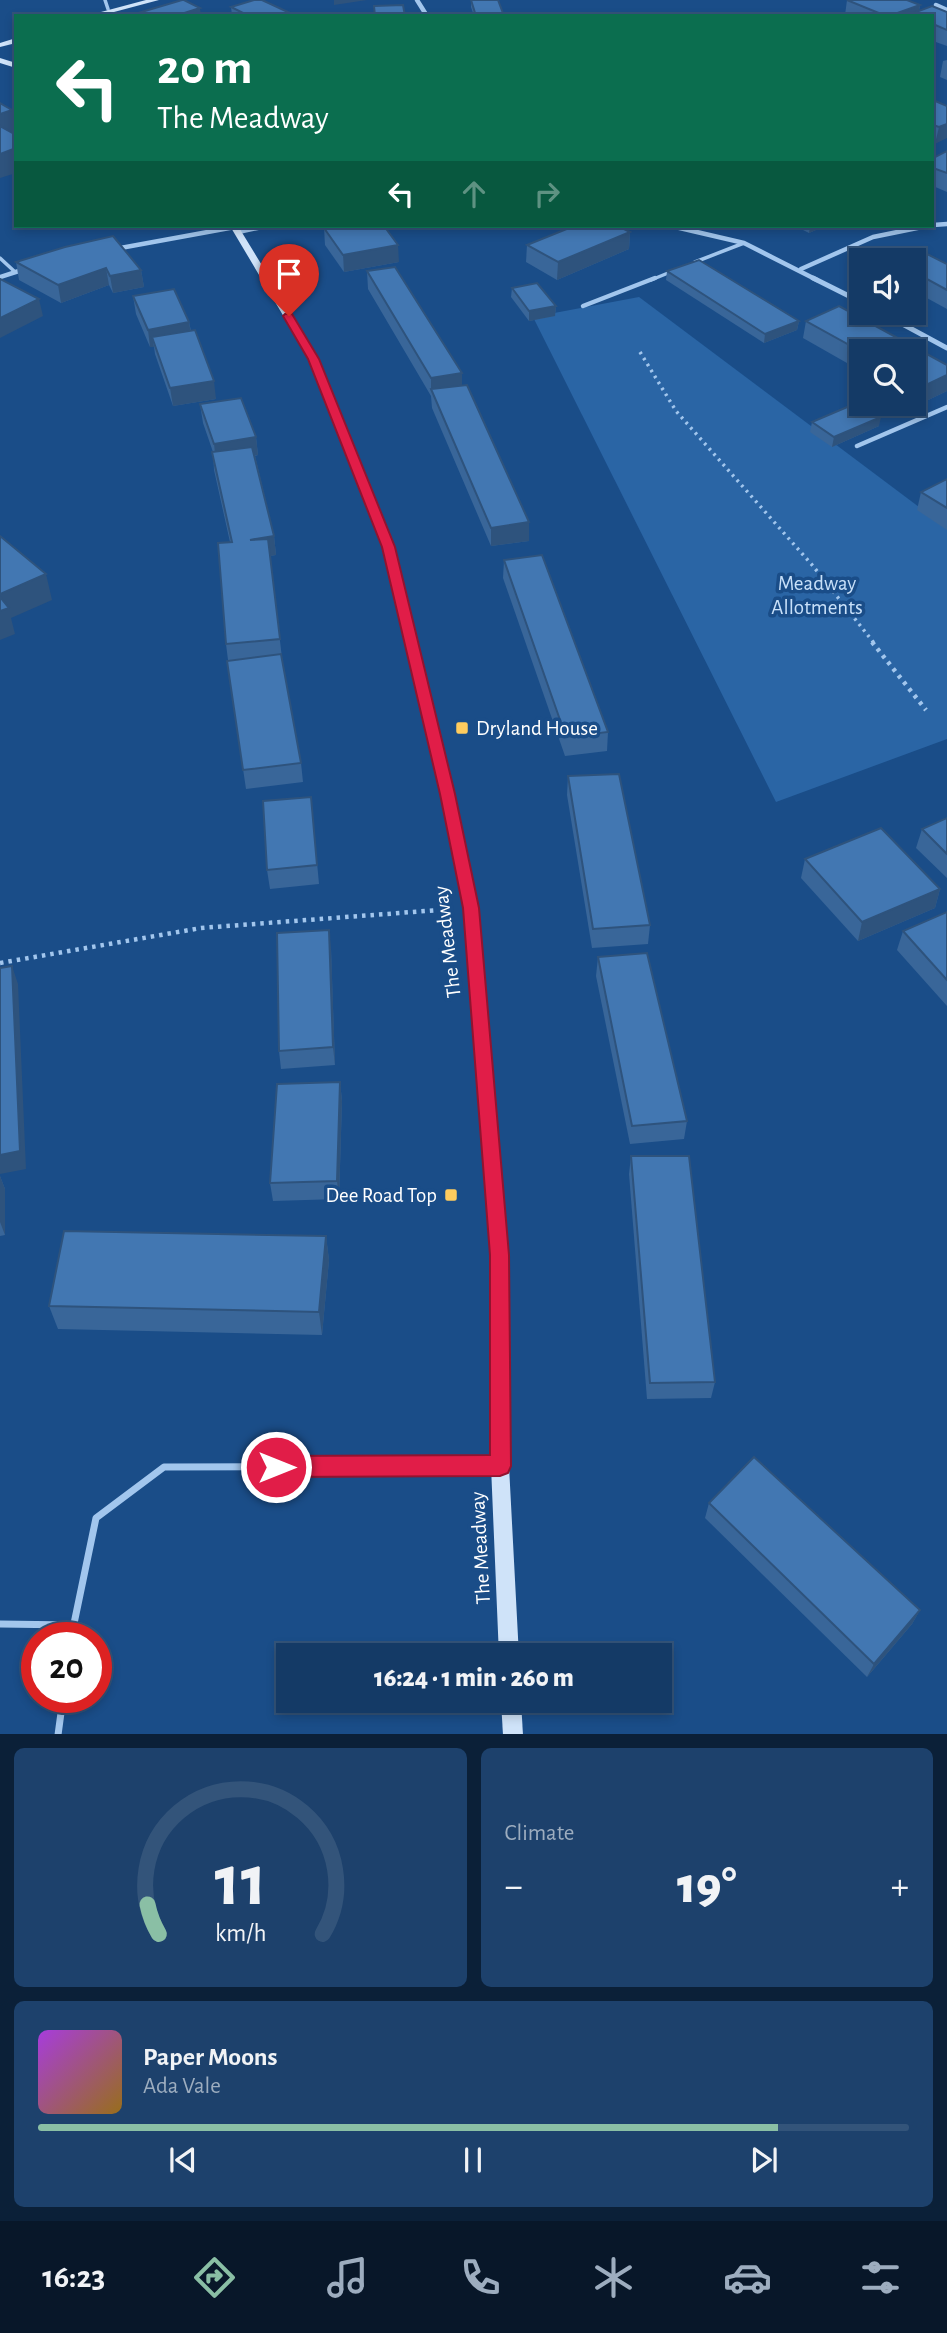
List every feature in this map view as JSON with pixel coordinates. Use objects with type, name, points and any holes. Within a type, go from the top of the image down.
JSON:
[{"type":"street","points":[[94,14],[155,0]]},
{"type":"street","points":[[936,5],[947,10]]},
{"type":"street","points":[[107,250],[236,228]]},
{"type":"street","name":"The Meadway","points":[[236,228],[314,359],[389,547],[448,794],[471,908],[499,1255],[500,1466],[508,1643]]},
{"type":"street","points":[[680,228],[744,243],[801,269],[849,295]]},
{"type":"street","points":[[801,269],[873,237],[917,228]]},
{"type":"street","points":[[0,277],[37,266]]},
{"type":"street","points":[[905,325],[947,348]]},
{"type":"street","points":[[512,1713],[513,1734]]},
{"type":"lane","points":[[105,0],[108,9]]},
{"type":"lane","points":[[695,262],[744,243]]},
{"type":"lane","points":[[0,258],[14,271]]},
{"type":"lane","points":[[583,306],[682,267]]},
{"type":"lane","points":[[857,446],[947,407]]},
{"type":"lane","points":[[73,1622],[96,1518],[164,1467],[500,1466]]},
{"type":"lane","points":[[0,1624],[21,1624]]},
{"type":"lane","points":[[58,1734],[61,1713]]},
{"type":"path","points":[[640,352],[676,411],[813,566],[926,710]]},
{"type":"path","points":[[0,963],[201,928],[471,908]]},
{"type":"green space","name":"Meadway Allotments","points":[[639,297],[947,528],[947,739],[776,802],[533,317]]},
{"type":"building","points":[[182,0],[200,8],[181,14],[135,14]]},
{"type":"building","points":[[262,0],[290,13],[245,14],[231,7]]},
{"type":"building","points":[[471,0],[498,0],[503,14],[475,14]]},
{"type":"building","points":[[847,0],[907,0],[920,5],[895,14],[881,14]]},
{"type":"building","points":[[403,5],[405,14],[375,14],[374,6]]},
{"type":"building","points":[[932,6],[947,12],[947,30],[934,24],[934,14],[911,14]]},
{"type":"building","points":[[934,100],[947,106],[947,124],[939,127],[934,125]]},
{"type":"building","points":[[0,103],[12,110],[0,114]]},
{"type":"building","points":[[0,126],[14,134],[14,149],[0,154]]},
{"type":"building","points":[[947,151],[947,173],[934,168],[934,158]]},
{"type":"building","points":[[324,228],[385,228],[398,245],[343,255]]},
{"type":"building","points":[[569,228],[622,228],[630,232],[558,262],[527,245]]},
{"type":"building","points":[[113,236],[141,270],[110,276],[106,268],[58,285],[16,262],[65,247]]},
{"type":"building","points":[[926,254],[947,264],[947,290],[926,279]]},
{"type":"building","points":[[699,260],[799,321],[765,334],[667,271]]},
{"type":"building","points":[[395,267],[462,373],[431,378],[367,271]]},
{"type":"building","points":[[0,279],[39,299],[0,318]]},
{"type":"building","points":[[537,283],[556,306],[529,311],[512,288]]},
{"type":"building","points":[[174,289],[189,322],[148,330],[133,296]]},
{"type":"building","points":[[839,306],[849,311],[849,325],[874,325],[899,339],[849,339],[849,345],[806,321]]},
{"type":"building","points":[[195,330],[214,381],[170,388],[152,337]]},
{"type":"building","points":[[926,354],[947,365],[947,375],[926,385]]},
{"type":"building","points":[[467,385],[529,522],[491,528],[431,389]]},
{"type":"building","points":[[241,398],[256,437],[214,444],[200,404]]},
{"type":"building","points":[[849,406],[849,416],[881,417],[834,437],[812,422]]},
{"type":"building","points":[[252,447],[274,536],[250,540],[268,539],[280,639],[226,644],[218,543],[232,542],[212,452]]},
{"type":"building","points":[[947,479],[947,508],[921,492]]},
{"type":"building","points":[[0,536],[46,574],[0,594]]},
{"type":"building","points":[[542,555],[608,732],[566,737],[504,560]]},
{"type":"building","points":[[0,597],[9,608],[0,611]]},
{"type":"building","points":[[281,654],[301,763],[243,770],[227,661]]},
{"type":"building","points":[[619,774],[650,925],[593,929],[568,776]]},
{"type":"building","points":[[311,797],[317,865],[267,870],[263,801]]},
{"type":"building","points":[[947,818],[947,854],[922,829]]},
{"type":"building","points":[[881,828],[940,889],[862,922],[805,859]]},
{"type":"building","points":[[947,912],[947,980],[903,931]]},
{"type":"building","points":[[329,930],[333,1047],[279,1051],[277,933]]},
{"type":"building","points":[[647,953],[687,1121],[632,1126],[598,957]]},
{"type":"building","points":[[12,966],[20,1151],[0,1155],[0,968]]},
{"type":"building","points":[[340,1082],[337,1181],[270,1183],[277,1084]]},
{"type":"building","points":[[631,1156],[689,1156],[715,1382],[650,1383]]},
{"type":"building","points":[[64,1231],[326,1236],[319,1312],[49,1306]]},
{"type":"building","points":[[754,1457],[920,1610],[874,1664],[709,1503]]},
{"type":"place","name":"Dryland House","points":[[462,728]]},
{"type":"place","name":"Dee Road Top","points":[[451,1195]]},
{"type":"route","points":[[276,1467],[500,1466],[499,1255],[471,908],[448,794],[389,547],[314,359],[289,316]]}]
